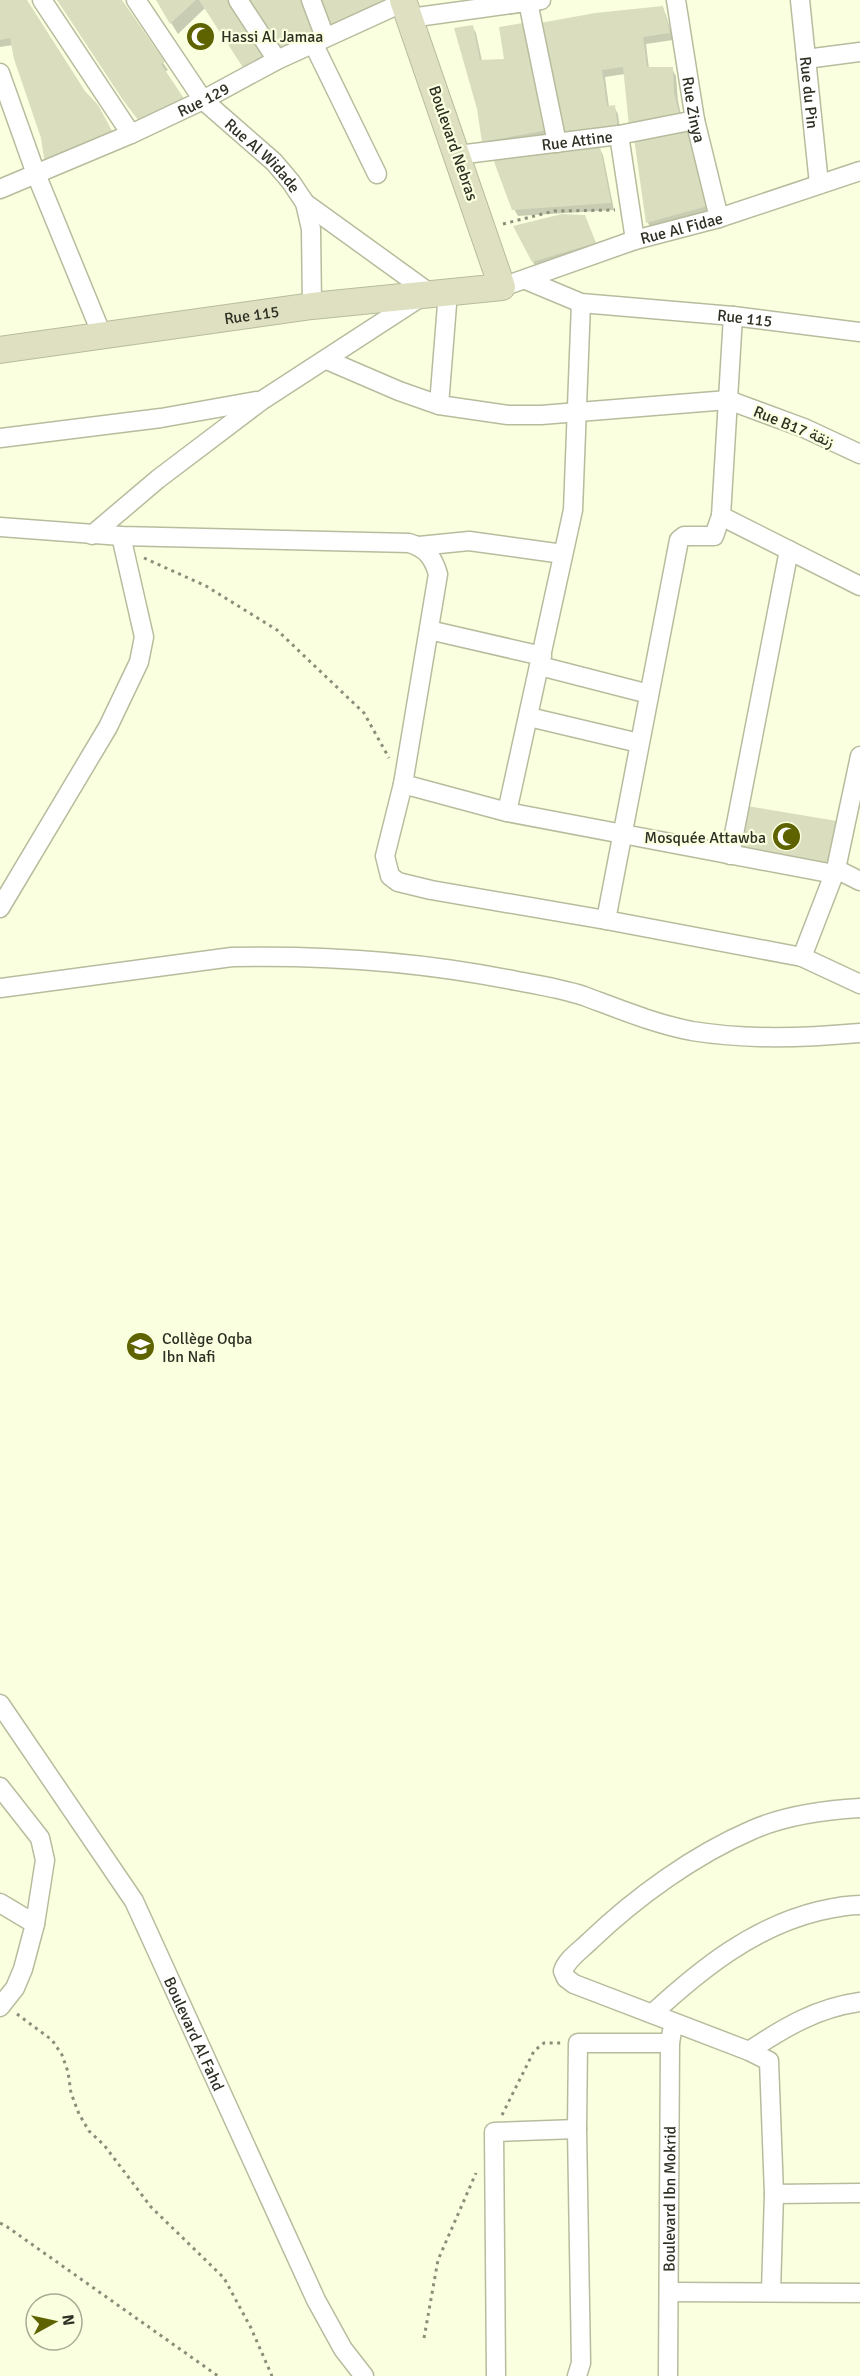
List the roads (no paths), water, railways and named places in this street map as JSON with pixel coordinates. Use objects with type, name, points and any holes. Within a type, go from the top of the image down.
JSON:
[{"type":"street","points":[[42,0],[131,134]]},
{"type":"street","name":"Rue Al Widade","points":[[136,0],[203,100],[274,162],[291,182],[304,203],[310,229],[312,306]]},
{"type":"street","points":[[238,0],[277,60]]},
{"type":"street","points":[[311,0],[319,40],[377,174]]},
{"type":"street","name":"Rue Zinya","points":[[676,0],[696,120],[719,218]]},
{"type":"street","name":"Rue du Pin","points":[[800,0],[819,184]]},
{"type":"street","points":[[534,1],[557,143]]},
{"type":"street","name":"Rue 129","points":[[0,189],[131,134],[319,40],[405,7],[534,1]]},
{"type":"street","name":"Boulevard Nebras","points":[[405,7],[484,229],[514,283]]},
{"type":"street","points":[[806,59],[860,52]]},
{"type":"street","points":[[0,73],[36,174],[102,336]]},
{"type":"street","name":"Rue Attine","points":[[458,155],[619,135],[696,120]]},
{"type":"street","points":[[619,135],[635,240]]},
{"type":"street","name":"Rue Al Fidae","points":[[514,283],[635,240],[719,218],[860,171]]},
{"type":"street","points":[[304,203],[434,294]]},
{"type":"street","name":"Rue 115","points":[[0,350],[312,306],[434,294],[514,283],[580,303],[733,316],[860,332]]},
{"type":"street","points":[[92,535],[158,479],[261,401],[434,294]]},
{"type":"street","points":[[434,294],[439,405]]},
{"type":"street","points":[[507,812],[573,510],[580,303]]},
{"type":"street","points":[[606,920],[679,540],[684,536],[714,536],[721,516],[733,316]]},
{"type":"street","points":[[327,360],[399,391],[439,405],[508,415],[728,400]]},
{"type":"street","name":"Rue B17 زنقة","points":[[728,400],[804,428],[860,454]]},
{"type":"street","points":[[0,438],[161,418],[261,401]]},
{"type":"street","points":[[721,516],[860,586]]},
{"type":"street","points":[[0,526],[92,535],[123,544],[409,543],[419,546],[429,553],[438,574],[403,784],[385,856],[390,876],[398,882],[431,890],[802,957],[860,984]]},
{"type":"street","points":[[419,546],[469,541],[563,554]]},
{"type":"street","points":[[0,908],[108,727],[139,662],[144,637],[123,544]]},
{"type":"street","points":[[730,855],[789,550]]},
{"type":"street","points":[[429,630],[649,694]]},
{"type":"street","points":[[529,717],[639,743]]},
{"type":"street","points":[[802,957],[835,871],[857,786],[860,756]]},
{"type":"street","points":[[403,784],[507,812],[622,836],[835,871],[860,881]]},
{"type":"street","points":[[0,988],[232,957],[270,956],[425,965],[517,981],[580,995],[650,1020],[691,1030],[761,1038],[860,1033]]},
{"type":"street","name":"Boulevard Al Fahd","points":[[0,1704],[134,1901],[316,2300],[343,2349],[364,2376]]},
{"type":"street","points":[[0,1787],[34,1830],[44,1850],[45,1860],[34,1924],[23,1969],[15,1988],[2,2005]]},
{"type":"street","points":[[771,2291],[774,2194],[770,2064],[764,2057],[568,1981],[564,1976],[566,1964],[606,1925],[653,1888],[721,1845],[753,1829],[787,1818],[860,1808]]},
{"type":"street","points":[[0,1903],[34,1924]]},
{"type":"street","points":[[652,2014],[715,1960],[775,1925],[803,1915],[860,1905]]},
{"type":"street","points":[[749,2051],[810,2014],[831,2007],[860,2002]]},
{"type":"street","name":"Boulevard Ibn Mokrid","points":[[668,2376],[670,2043],[673,2023]]},
{"type":"street","points":[[577,2376],[580,2362],[578,2043],[670,2043]]},
{"type":"street","points":[[495,2376],[494,2132],[577,2129]]},
{"type":"street","points":[[774,2194],[860,2193]]},
{"type":"street","points":[[669,2292],[860,2293]]},
{"type":"place","name":"Hassi Al Jamaa","points":[[200,36]]},
{"type":"place","name":"Mosquée Attawba","points":[[787,837]]},
{"type":"place","name":"Collège Oqba Ibn Nafi","points":[[141,1347]]}]
